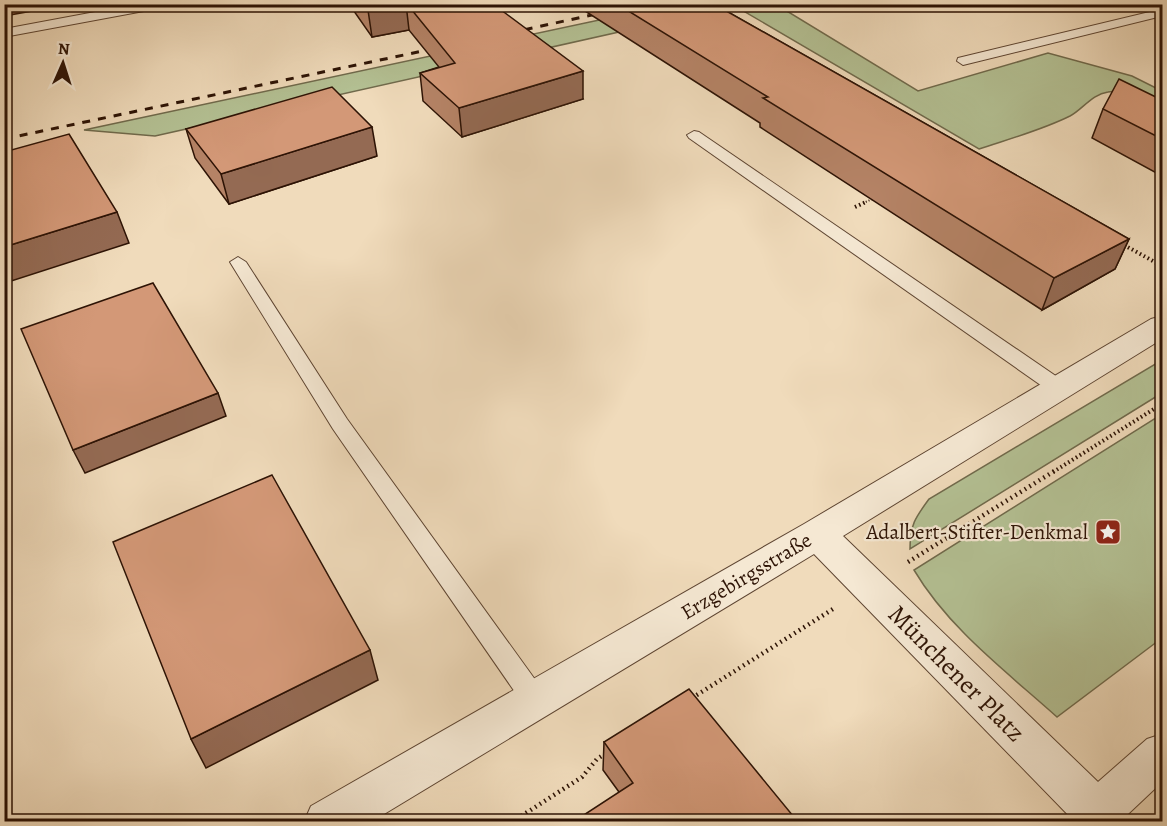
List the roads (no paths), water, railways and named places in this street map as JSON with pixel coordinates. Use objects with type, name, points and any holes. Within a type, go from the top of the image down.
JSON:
[{"type":"street","name":"Erzgebirgsstraße","points":[[327,822],[817,534],[1162,326]]},
{"type":"street","name":"Münchener Platz","points":[[817,534],[1102,817],[1162,754]]},
{"type":"lane","points":[[4,33],[160,4]]},
{"type":"lane","points":[[963,61],[1162,13]]},
{"type":"lane","points":[[694,135],[1059,387]]},
{"type":"lane","points":[[238,262],[340,424],[536,700]]},
{"type":"railway","points":[[509,33],[606,12]]},
{"type":"railway","points":[[4,139],[442,47]]},
{"type":"place","name":"Adalbert-Stifter-Denkmal","points":[[1108,532]]}]
